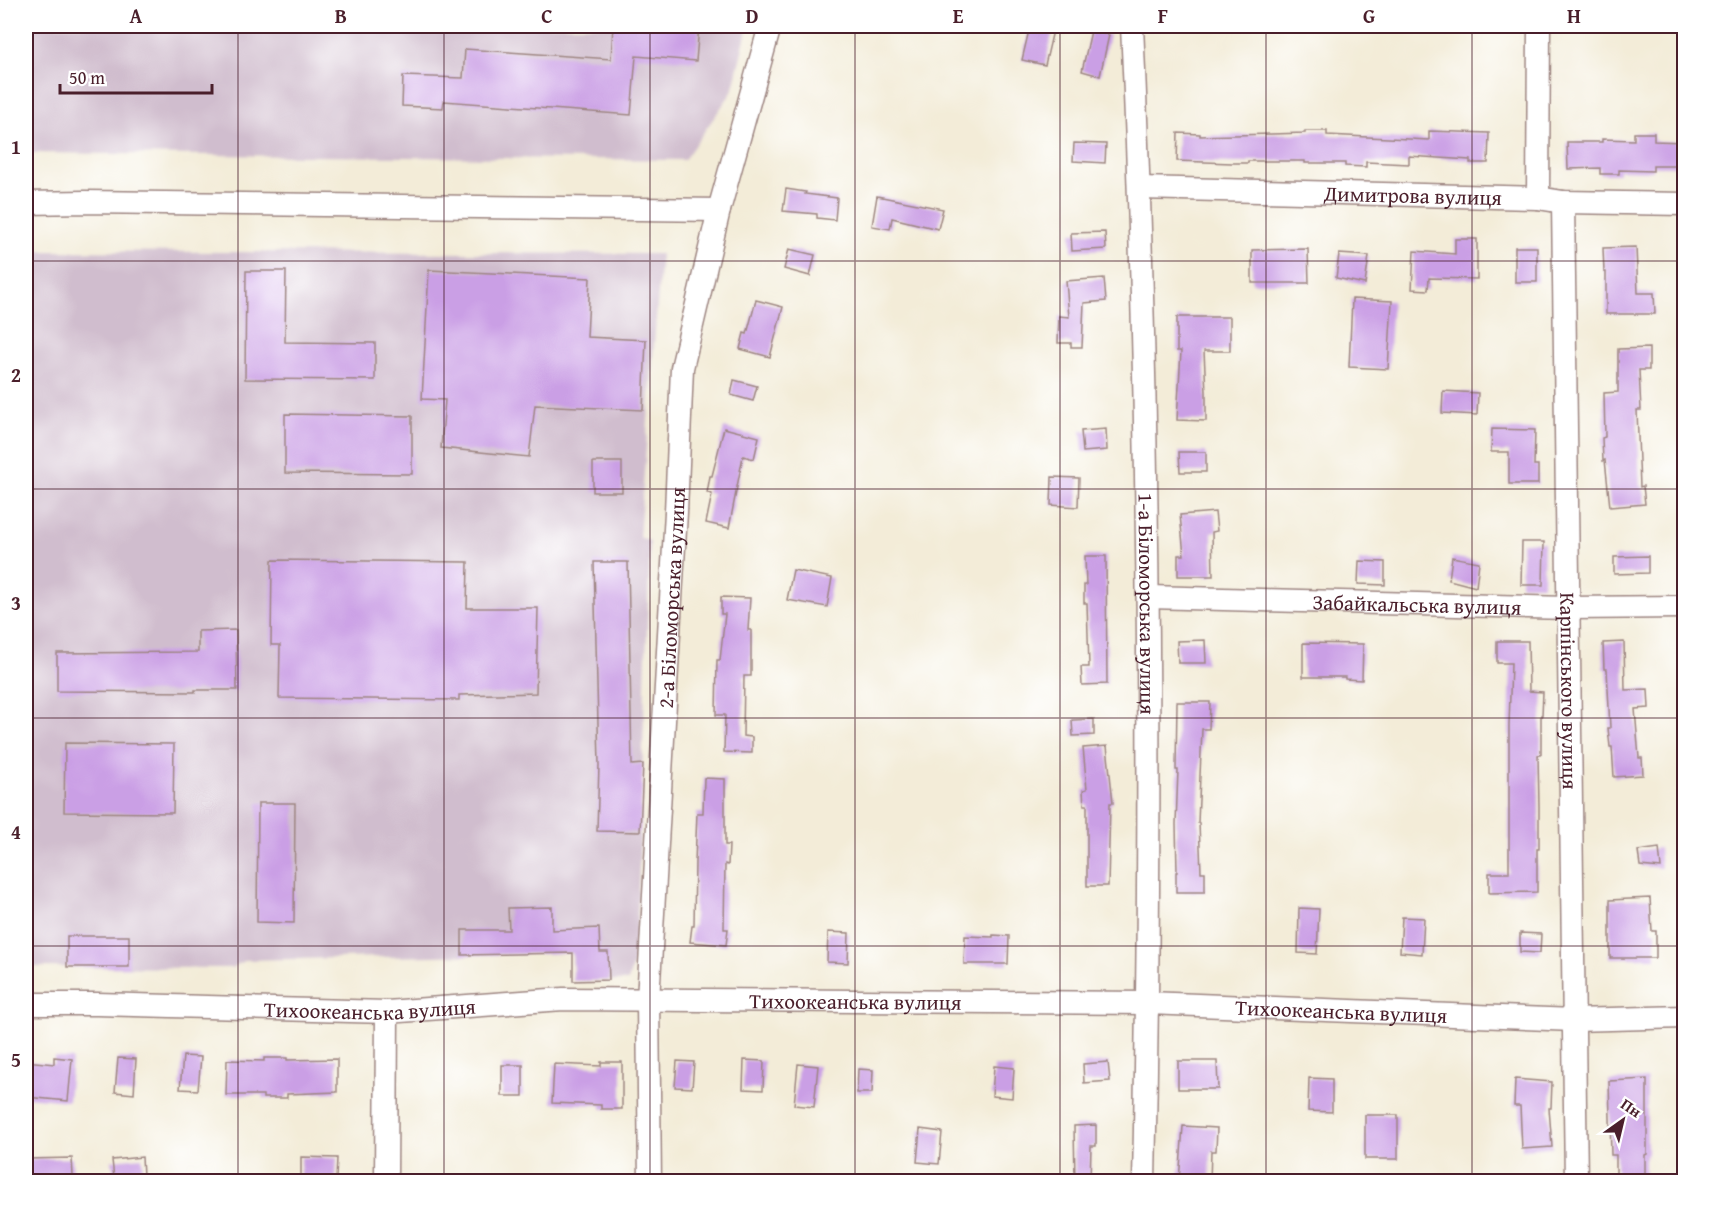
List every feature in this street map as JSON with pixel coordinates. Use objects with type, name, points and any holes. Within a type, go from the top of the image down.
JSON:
[{"type":"street","name":"2-а Біломорська вулиця","points":[[650,1182],[648,1000],[682,368],[718,210],[770,26]]},
{"type":"street","name":"1-а Біломорська вулиця","points":[[1132,26],[1140,188],[1149,597],[1148,1003],[1144,1182]]},
{"type":"street","points":[[1538,198],[1539,26]]},
{"type":"street","name":"Димитрова вулиця","points":[[1140,188],[1684,204]]},
{"type":"street","name":"Карпінського вулиця","points":[[1563,202],[1575,1182]]},
{"type":"street","points":[[26,203],[718,210]]},
{"type":"street","name":"Забайкальська вулиця","points":[[1149,597],[1568,608],[1684,607]]},
{"type":"street","name":"Тихоокеанська вулиця","points":[[26,1004],[387,1012],[562,999],[1148,1003],[1574,1020],[1684,1017]]},
{"type":"street","points":[[386,1182],[387,1012]]},
{"type":"shaded area","points":[[26,26],[748,26],[732,92],[684,160],[26,153]]},
{"type":"shaded area","points":[[26,251],[661,254],[639,537],[650,541],[636,952],[628,981],[573,981],[572,953],[245,960],[232,968],[26,967]]},
{"type":"building","points":[[613,26],[699,26],[696,61],[636,56],[631,115],[444,101],[443,108],[402,106],[403,76],[463,78],[465,49],[611,59]]},
{"type":"building","points":[[1030,26],[1054,26],[1045,65],[1022,60]]},
{"type":"building","points":[[1091,31],[1109,35],[1100,76],[1082,71]]},
{"type":"building","points":[[1305,131],[1327,131],[1327,135],[1429,140],[1429,131],[1489,133],[1488,163],[1409,156],[1409,164],[1366,162],[1366,167],[1345,166],[1345,163],[1305,163],[1305,161],[1232,163],[1177,161],[1178,133],[1200,134],[1200,136],[1305,133]]},
{"type":"building","points":[[1634,133],[1654,133],[1654,141],[1684,142],[1684,166],[1653,166],[1653,171],[1619,170],[1619,174],[1600,174],[1600,168],[1568,169],[1567,142],[1602,142],[1602,139],[1634,140]]},
{"type":"building","points":[[1074,143],[1106,144],[1105,163],[1073,161]]},
{"type":"building","points":[[786,189],[837,198],[835,220],[817,218],[817,214],[783,211]]},
{"type":"building","points":[[877,196],[943,209],[938,229],[892,218],[890,229],[872,226]]},
{"type":"building","points":[[1105,232],[1106,249],[1072,251],[1071,233]]},
{"type":"building","points":[[1455,239],[1477,239],[1477,279],[1429,278],[1428,290],[1412,289],[1414,251],[1455,254]]},
{"type":"building","points":[[1515,247],[1537,247],[1537,282],[1515,282]]},
{"type":"building","points":[[1636,247],[1638,293],[1654,293],[1655,314],[1606,314],[1606,272],[1604,272],[1603,248]]},
{"type":"building","points":[[789,249],[815,255],[810,276],[784,269]]},
{"type":"building","points":[[1308,249],[1309,283],[1252,283],[1252,250]]},
{"type":"building","points":[[1339,254],[1369,256],[1365,284],[1336,278]]},
{"type":"building","points":[[429,270],[590,278],[587,337],[646,340],[643,410],[535,405],[529,457],[441,448],[445,400],[422,399]]},
{"type":"building","points":[[246,271],[286,271],[285,342],[375,343],[375,380],[245,379]]},
{"type":"building","points":[[1104,278],[1106,301],[1084,303],[1082,347],[1071,347],[1071,343],[1058,343],[1059,316],[1069,317],[1066,281]]},
{"type":"building","points":[[1352,299],[1392,301],[1388,369],[1349,367]]},
{"type":"building","points":[[756,300],[783,307],[770,357],[740,349],[744,333],[747,334]]},
{"type":"building","points":[[1177,317],[1230,317],[1230,351],[1204,351],[1206,421],[1177,420],[1181,351],[1177,351]]},
{"type":"building","points":[[1649,348],[1649,370],[1639,370],[1641,410],[1637,410],[1640,487],[1643,486],[1645,504],[1610,507],[1605,460],[1603,461],[1604,393],[1618,392],[1618,349]]},
{"type":"building","points":[[734,380],[757,386],[753,401],[731,395]]},
{"type":"building","points":[[1443,391],[1478,393],[1477,415],[1442,413]]},
{"type":"building","points":[[285,414],[412,416],[412,474],[285,473]]},
{"type":"building","points":[[724,428],[759,437],[754,459],[743,456],[729,528],[706,523],[712,494],[707,493],[710,476],[712,476]]},
{"type":"building","points":[[1106,429],[1107,450],[1083,452],[1081,431]]},
{"type":"building","points":[[1492,429],[1535,430],[1534,465],[1538,465],[1538,484],[1509,484],[1509,452],[1491,452]]},
{"type":"building","points":[[1179,452],[1206,452],[1206,472],[1180,472]]},
{"type":"building","points":[[593,462],[622,462],[622,492],[593,492]]},
{"type":"building","points":[[1052,477],[1079,478],[1078,507],[1051,505]]},
{"type":"building","points":[[1215,512],[1217,531],[1212,532],[1213,576],[1178,576],[1178,555],[1184,555],[1180,515]]},
{"type":"building","points":[[1522,542],[1544,542],[1543,585],[1521,585]]},
{"type":"building","points":[[1085,556],[1106,556],[1107,684],[1082,685],[1081,667],[1089,667],[1087,603],[1084,603]]},
{"type":"building","points":[[1648,556],[1648,573],[1614,574],[1614,557]]},
{"type":"building","points":[[1452,557],[1479,562],[1476,587],[1449,580]]},
{"type":"building","points":[[272,560],[468,562],[467,608],[538,608],[536,693],[459,695],[459,700],[279,698],[280,645],[271,645]]},
{"type":"building","points":[[1359,561],[1385,562],[1385,585],[1358,584]]},
{"type":"building","points":[[594,562],[628,562],[632,765],[643,764],[640,832],[597,831],[599,765]]},
{"type":"building","points":[[793,570],[832,578],[827,607],[787,600]]},
{"type":"building","points":[[721,597],[750,598],[748,630],[751,630],[751,676],[744,676],[743,736],[752,737],[752,753],[724,752],[725,715],[716,715],[717,660],[720,660],[725,614],[721,614]]},
{"type":"building","points":[[236,630],[237,690],[57,691],[57,653],[198,652],[198,631]]},
{"type":"building","points":[[1205,640],[1206,663],[1178,663],[1177,641]]},
{"type":"building","points":[[1497,641],[1528,641],[1529,691],[1543,692],[1541,755],[1538,755],[1537,892],[1489,893],[1489,873],[1509,873],[1511,663],[1497,663]]},
{"type":"building","points":[[1624,642],[1625,690],[1648,689],[1649,708],[1635,709],[1639,758],[1642,758],[1643,775],[1614,777],[1608,728],[1610,728],[1607,669],[1604,669],[1603,643]]},
{"type":"building","points":[[1303,643],[1363,644],[1362,680],[1345,679],[1345,677],[1303,677]]},
{"type":"building","points":[[1177,702],[1210,702],[1209,729],[1202,729],[1198,823],[1201,872],[1205,872],[1205,892],[1176,892]]},
{"type":"building","points":[[1094,719],[1094,735],[1073,736],[1072,720]]},
{"type":"building","points":[[65,743],[174,744],[173,813],[64,812]]},
{"type":"building","points":[[1107,746],[1113,803],[1110,803],[1108,886],[1087,886],[1087,805],[1084,805],[1083,790],[1087,789],[1083,748]]},
{"type":"building","points":[[704,778],[725,779],[725,845],[729,845],[728,865],[725,864],[724,929],[728,929],[726,945],[690,942],[692,926],[694,926],[697,813],[703,813]]},
{"type":"building","points":[[258,803],[295,803],[294,923],[257,922]]},
{"type":"building","points":[[1659,848],[1661,868],[1640,866],[1638,851]]},
{"type":"building","points":[[1650,898],[1652,931],[1656,931],[1656,958],[1610,958],[1610,900]]},
{"type":"building","points":[[552,907],[552,930],[599,928],[600,952],[608,952],[609,980],[573,981],[573,953],[462,955],[462,930],[509,930],[508,908]]},
{"type":"building","points":[[1299,908],[1319,909],[1317,954],[1298,953]]},
{"type":"building","points":[[1402,917],[1424,918],[1422,954],[1400,952]]},
{"type":"building","points":[[828,932],[849,933],[848,963],[827,962]]},
{"type":"building","points":[[1520,933],[1541,934],[1540,953],[1520,952]]},
{"type":"building","points":[[993,935],[1009,936],[1008,964],[964,964],[965,936],[993,937]]},
{"type":"building","points":[[67,936],[129,936],[129,967],[67,967]]},
{"type":"building","points":[[183,1056],[201,1057],[198,1090],[180,1089]]},
{"type":"building","points":[[54,1057],[72,1059],[68,1101],[26,1097],[26,1061],[54,1064]]},
{"type":"building","points":[[118,1058],[136,1059],[134,1094],[115,1092]]},
{"type":"building","points":[[264,1058],[337,1059],[337,1092],[287,1094],[287,1098],[263,1098],[263,1095],[226,1095],[227,1060],[264,1061]]},
{"type":"building","points":[[744,1060],[764,1061],[763,1090],[743,1089]]},
{"type":"building","points":[[677,1061],[694,1062],[692,1088],[675,1087]]},
{"type":"building","points":[[1178,1061],[1217,1061],[1218,1089],[1178,1089]]},
{"type":"building","points":[[601,1062],[622,1062],[622,1109],[601,1109],[601,1105],[552,1103],[554,1064],[601,1066]]},
{"type":"building","points":[[1108,1062],[1110,1081],[1084,1083],[1083,1064]]},
{"type":"building","points":[[798,1064],[818,1066],[814,1107],[794,1105]]},
{"type":"building","points":[[502,1065],[523,1065],[523,1096],[502,1096]]},
{"type":"building","points":[[994,1066],[1014,1068],[1012,1098],[992,1096]]},
{"type":"building","points":[[858,1069],[873,1070],[872,1093],[857,1093]]},
{"type":"building","points":[[1309,1078],[1332,1079],[1332,1112],[1308,1111]]},
{"type":"building","points":[[1515,1079],[1552,1082],[1551,1108],[1549,1108],[1552,1147],[1522,1149],[1520,1106],[1514,1106]]},
{"type":"building","points":[[1647,1079],[1645,1182],[1616,1182],[1616,1155],[1611,1155],[1609,1081]]},
{"type":"building","points":[[1365,1115],[1398,1115],[1398,1159],[1365,1159]]},
{"type":"building","points":[[1096,1125],[1096,1146],[1091,1146],[1090,1182],[1075,1182],[1074,1126]]},
{"type":"building","points":[[1183,1126],[1217,1128],[1216,1151],[1211,1151],[1210,1182],[1179,1182]]},
{"type":"building","points":[[920,1129],[942,1132],[939,1164],[917,1162]]},
{"type":"building","points":[[142,1157],[143,1176],[114,1178],[112,1160]]},
{"type":"building","points":[[301,1157],[337,1158],[336,1179],[301,1178]]},
{"type":"building","points":[[72,1158],[73,1177],[26,1178],[26,1159]]}]
